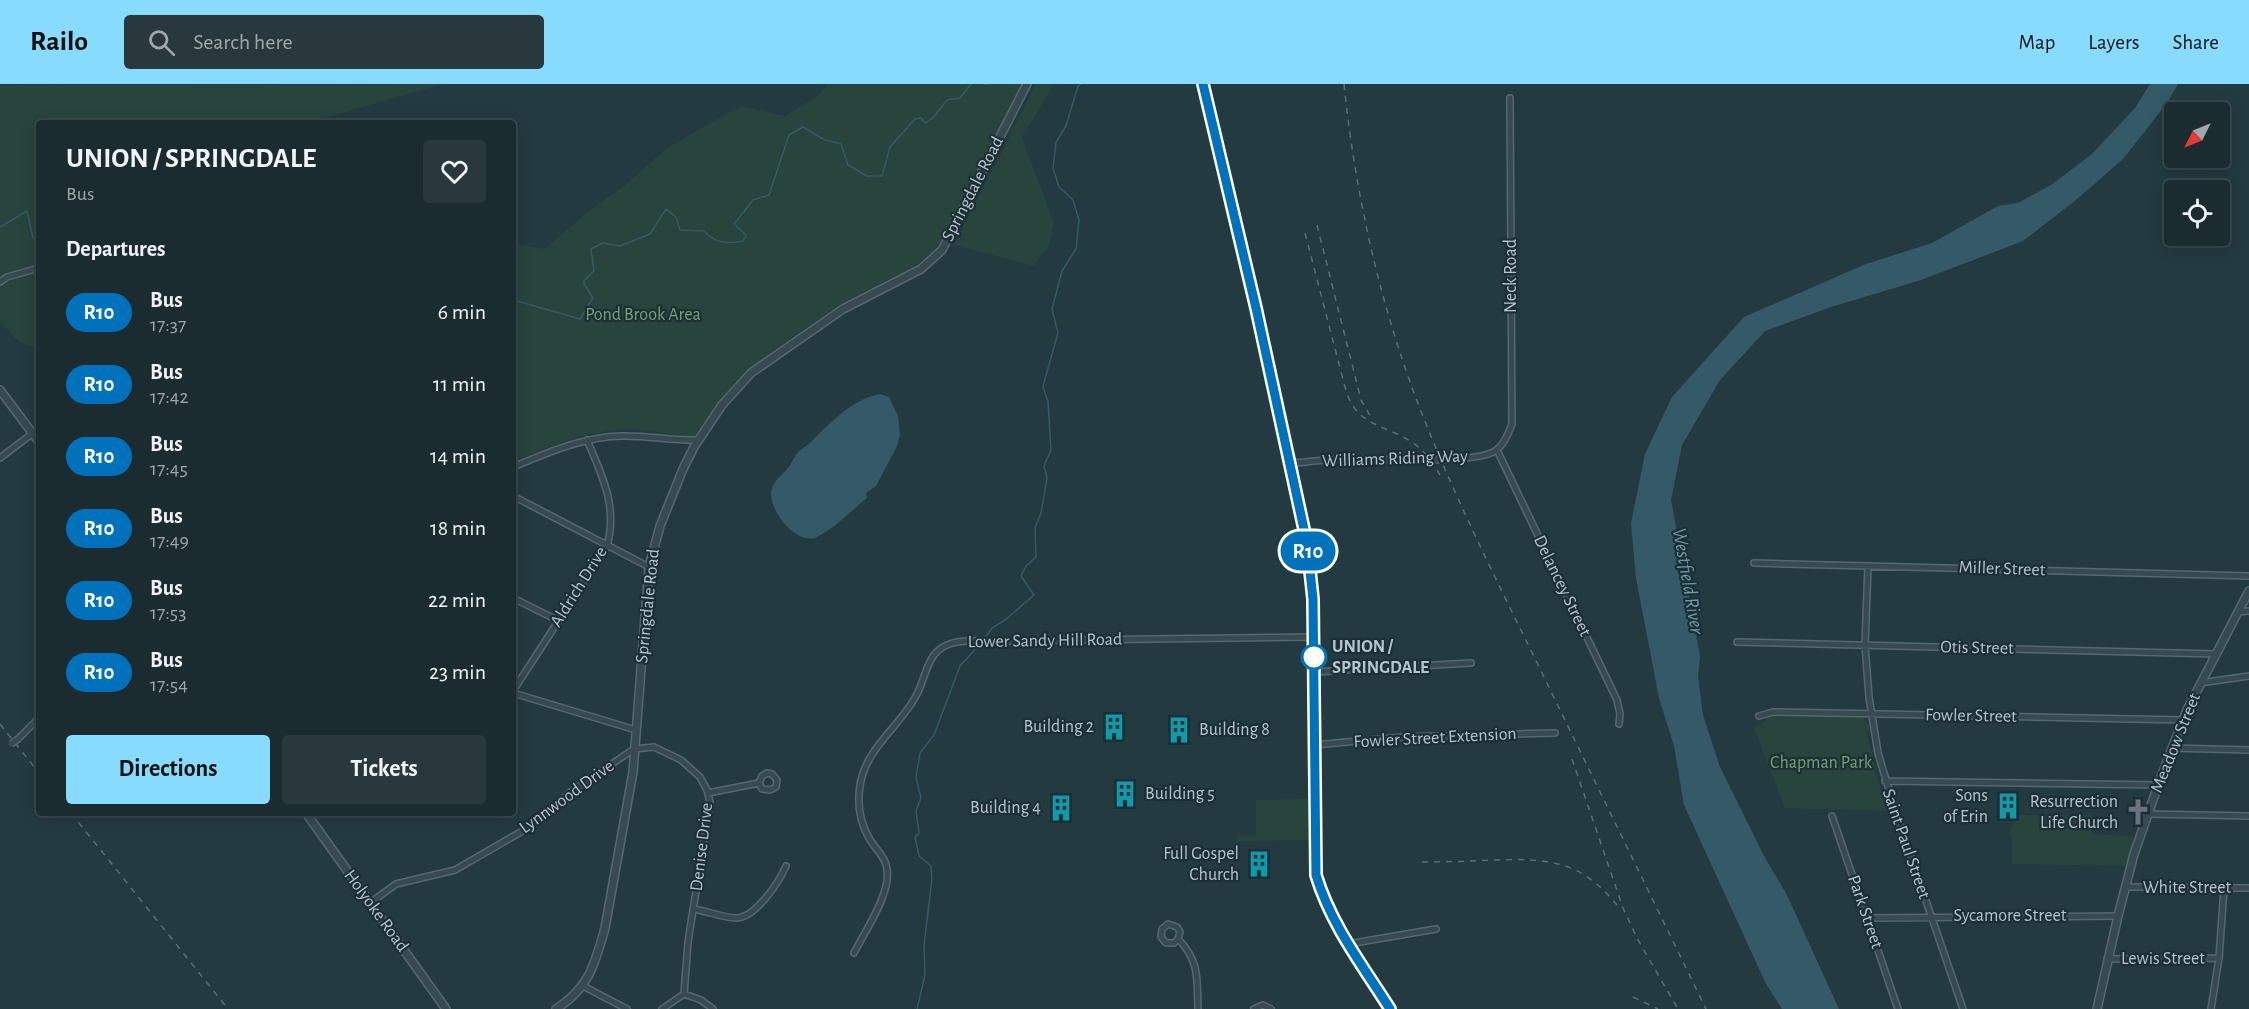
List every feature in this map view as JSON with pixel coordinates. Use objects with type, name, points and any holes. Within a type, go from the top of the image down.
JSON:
[{"type":"main road","points":[[1203,84],[1291,464],[1310,560],[1314,672],[1316,875],[1326,906],[1390,1009]]},
{"type":"street","name":"Springdale Road","points":[[556,1009],[573,998],[583,986],[600,949],[605,928],[628,799],[649,567],[660,526],[683,469],[699,440],[734,390],[751,373],[843,309],[921,269],[942,250],[1027,84]]},
{"type":"street","name":"Neck Road","points":[[1497,450],[1507,438],[1512,424],[1510,98]]},
{"type":"street","points":[[0,282],[7,277],[36,269]]},
{"type":"street","points":[[0,390],[36,438]]},
{"type":"street","points":[[0,458],[33,433]]},
{"type":"street","points":[[516,466],[568,445],[619,435],[699,440]]},
{"type":"street","name":"Aldrich Drive","points":[[516,687],[607,546],[611,519],[610,501],[600,468],[587,440]]},
{"type":"street","name":"Williams Riding Way","points":[[1291,464],[1346,459],[1465,458],[1482,456],[1497,450]]},
{"type":"street","name":"Delancey Street","points":[[1497,450],[1617,700],[1620,714],[1619,724]]},
{"type":"street","points":[[516,498],[649,567]]},
{"type":"street","name":"Miller Street","points":[[1754,563],[2249,576]]},
{"type":"street","name":"Saint Paul Street","points":[[1868,566],[1865,645],[1871,715],[1885,781],[1963,1009]]},
{"type":"street","name":"Meadow Street","points":[[2097,1009],[2134,854],[2172,748],[2200,683],[2249,591]]},
{"type":"street","points":[[516,600],[559,621]]},
{"type":"street","points":[[2238,612],[2249,611]]},
{"type":"street","name":"Lower Sandy Hill Road","points":[[854,953],[886,890],[887,869],[869,839],[861,818],[858,801],[860,783],[877,748],[907,712],[933,657],[941,648],[960,642],[992,641],[1313,637]]},
{"type":"street","name":"Otis Street","points":[[1737,642],[2216,654]]},
{"type":"street","points":[[1314,672],[1471,663]]},
{"type":"street","points":[[2200,683],[2249,676]]},
{"type":"street","points":[[516,693],[636,730]]},
{"type":"street","name":"Fowler Street","points":[[1759,716],[1773,712],[2183,720]]},
{"type":"street","points":[[11,744],[36,721]]},
{"type":"street","name":"Fowler Street Extension","points":[[1314,745],[1403,737],[1555,733]]},
{"type":"street","name":"Denise Drive","points":[[634,749],[654,747],[676,756],[694,770],[708,793],[710,811],[686,957],[684,994]]},
{"type":"street","points":[[2172,748],[2249,750]]},
{"type":"street","name":"Lynnwood Drive","points":[[370,903],[396,884],[455,870],[526,829],[540,820],[573,790],[634,749]]},
{"type":"street","points":[[1885,781],[2159,785]]},
{"type":"street","points":[[708,793],[759,783]]},
{"type":"street","points":[[2148,814],[2249,816]]},
{"type":"street","name":"Holyoke Road","points":[[308,816],[446,1009]]},
{"type":"street","name":"Park Street","points":[[1832,816],[1898,1009]]},
{"type":"street","points":[[693,909],[735,918],[747,915],[767,895],[786,866]]},
{"type":"street","name":"White Street","points":[[2126,887],[2249,888]]},
{"type":"street","points":[[2211,1009],[2219,958],[2224,888]]},
{"type":"street","name":"Sycamore Street","points":[[1867,918],[2118,916]]},
{"type":"street","points":[[1348,944],[1436,928]]},
{"type":"street","points":[[1178,939],[1189,951],[1194,961],[1198,1009]]},
{"type":"street","name":"Lewis Street","points":[[2108,959],[2219,958]]},
{"type":"street","points":[[583,986],[627,1009]]},
{"type":"street","points":[[662,1009],[684,994],[701,1000],[714,1009]]},
{"type":"street","points":[[1254,1009],[1263,1005],[1271,1009]]},
{"type":"green space","points":[[443,84],[317,120],[36,120],[36,348],[18,341],[0,322],[0,85]]},
{"type":"green space","name":"Pond Brook Area","points":[[828,84],[1021,84],[945,236],[935,249],[913,267],[844,302],[746,371],[723,397],[694,438],[639,430],[606,431],[565,441],[516,460],[516,244],[545,249],[586,213],[623,187],[667,148],[740,106],[785,116],[818,96]]},
{"type":"green space","points":[[1036,84],[1054,84],[1022,137],[1054,223],[1049,245],[1034,266],[954,245]]},
{"type":"green space","name":"Chapman Park","points":[[1769,715],[1863,718],[1869,725],[1870,731],[1867,732],[1877,777],[1889,811],[1785,808],[1753,726],[1756,727]]},
{"type":"green space","points":[[1308,799],[1308,840],[1237,841],[1237,836],[1256,836],[1256,800]]},
{"type":"green space","points":[[2017,815],[2092,815],[2092,834],[2134,836],[2127,866],[2012,864],[2012,838],[2009,833]]},
{"type":"water","points":[[2150,84],[2178,84],[2168,102],[2164,102],[2164,107],[2123,159],[2076,200],[2023,241],[1921,280],[1831,307],[1765,331],[1720,380],[1682,445],[1671,500],[1700,656],[1698,676],[1703,715],[1720,767],[1765,858],[1786,893],[1839,1009],[1782,1009],[1766,984],[1684,805],[1674,746],[1659,698],[1636,578],[1631,523],[1645,454],[1672,397],[1744,317],[1866,264],[1932,243],[1998,206],[2018,203],[2051,185],[2092,154],[2135,108]]},
{"type":"water","points":[[880,394],[889,397],[898,416],[900,435],[897,446],[876,486],[866,493],[867,498],[824,533],[809,539],[800,536],[784,523],[773,505],[771,496],[773,485],[799,451],[834,420],[851,406]]},
{"type":"waterway","points":[[516,300],[580,319],[593,298],[583,282],[594,271],[591,249],[603,243],[620,246],[650,234],[666,209],[676,217],[680,230],[704,231],[722,242],[743,241],[746,235],[734,224],[753,200],[769,195],[789,135],[803,127],[825,140],[841,144],[848,165],[867,176],[882,176],[890,147],[915,119],[921,118],[925,123],[933,118],[947,100],[960,98],[971,84]]},
{"type":"waterway","points":[[984,639],[992,628],[1034,595],[1021,576],[1026,566],[1036,557],[1035,528],[1041,513],[1047,478],[1044,466],[1051,450],[1048,402],[1043,386],[1058,333],[1052,309],[1062,271],[1076,249],[1079,220],[1073,200],[1059,187],[1053,168],[1056,142],[1066,126],[1078,86],[1081,84]]},
{"type":"waterway","points":[[0,227],[27,211],[33,238],[36,238]]},
{"type":"waterway","points":[[917,1009],[925,975],[924,945],[932,879],[931,866],[919,856],[915,837],[919,833],[916,811],[921,798],[916,777],[920,753],[934,735],[960,666],[981,643]]},
{"type":"railway","points":[[1344,84],[1355,165],[1370,245],[1391,324],[1417,401],[1477,539],[1706,1009]]},
{"type":"railway","points":[[1317,225],[1361,400],[1372,419]]},
{"type":"railway","points":[[1305,233],[1350,400],[1356,410],[1372,423],[1417,446],[1440,475]]},
{"type":"railway","points":[[0,724],[36,769]]},
{"type":"railway","points":[[1572,759],[1623,908],[1638,940],[1678,1009]]},
{"type":"railway","points":[[73,816],[228,1009]]},
{"type":"railway","points":[[1422,862],[1516,860],[1550,862],[1580,872],[1607,893],[1620,909]]},
{"type":"railway","points":[[1633,997],[1658,1009]]},
{"type":"bus line","name":"R10","points":[[1203,84],[1305,527],[1313,599],[1316,875],[1326,906],[1390,1009]]},
{"type":"place","name":"UNION / SPRINGDALE","points":[[1314,657]]},
{"type":"place","name":"Building 2","points":[[1114,727]]},
{"type":"place","name":"Building 8","points":[[1179,730]]},
{"type":"place","name":"Building 5","points":[[1125,794]]},
{"type":"place","name":"Sons of Erin","points":[[2008,806]]},
{"type":"place","name":"Building 4","points":[[1061,808]]},
{"type":"place","name":"Resurrection Life Church","points":[[2138,812]]},
{"type":"place","name":"Full Gospel Church","points":[[1259,864]]},
{"type":"water label","name":"Westfield River","points":[[1688,581]]}]
